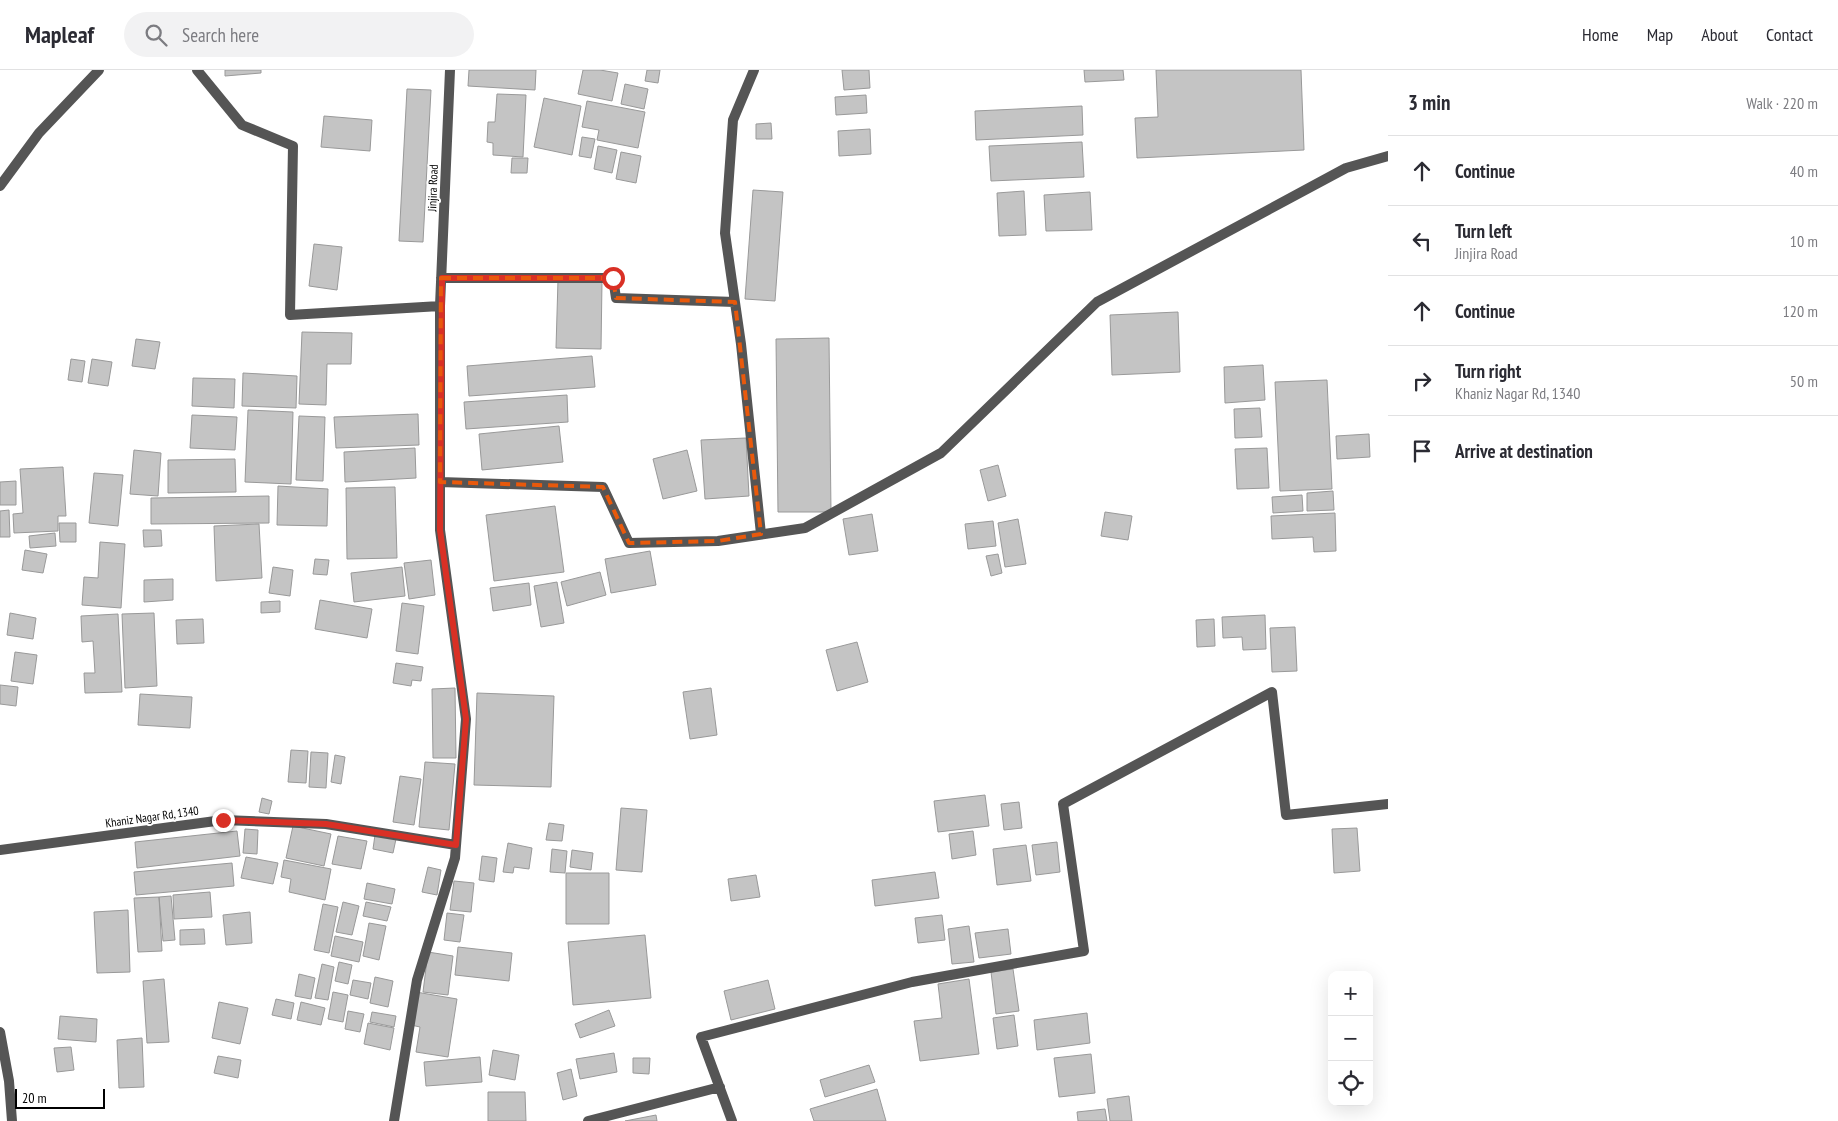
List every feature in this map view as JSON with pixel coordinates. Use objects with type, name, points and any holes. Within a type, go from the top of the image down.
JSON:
[{"type":"street","points":[[0,186],[40,133],[99,70]]},
{"type":"street","points":[[197,70],[242,125],[293,146],[290,315],[440,306]]},
{"type":"street","name":"Jinjira Road","points":[[394,1121],[416,980],[455,858],[466,719],[440,530],[440,306],[450,70]]},
{"type":"street","points":[[754,70],[733,120],[725,233],[742,344],[761,534]]},
{"type":"street","points":[[440,482],[603,487],[628,543],[718,541],[805,528],[941,454],[1098,302],[1346,168],[1388,156]]},
{"type":"street","points":[[442,278],[613,278],[616,298],[735,302]]},
{"type":"street","points":[[732,1121],[701,1037],[912,982],[1084,951],[1063,804],[1272,692],[1286,815],[1388,804]]},
{"type":"street","name":"Khaniz Nagar Rd, 1340","points":[[0,850],[223,820],[326,824],[456,845]]},
{"type":"street","points":[[0,1032],[9,1081],[12,1121]]},
{"type":"street","points":[[588,1121],[720,1087]]},
{"type":"highlighted area","points":[[441,278],[613,278],[616,298],[735,302],[761,534],[718,541],[629,543],[603,487],[440,482]]},
{"type":"building","points":[[225,70],[261,70],[261,73],[225,76]]},
{"type":"building","points":[[469,70],[536,70],[535,90],[468,86]]},
{"type":"building","points":[[583,70],[618,73],[612,101],[578,94]]},
{"type":"building","points":[[647,70],[660,70],[658,83],[645,81]]},
{"type":"building","points":[[842,70],[869,70],[870,88],[844,90]]},
{"type":"building","points":[[1084,70],[1123,70],[1124,80],[1085,82]]},
{"type":"building","points":[[1156,70],[1301,70],[1304,150],[1137,158],[1135,118],[1158,117]]},
{"type":"building","points":[[625,84],[648,89],[644,109],[621,104]]},
{"type":"building","points":[[407,89],[431,90],[423,242],[399,241]]},
{"type":"building","points":[[497,94],[526,95],[523,157],[493,155],[493,143],[487,142],[488,122],[495,122]]},
{"type":"building","points":[[866,95],[867,113],[836,115],[835,97]]},
{"type":"building","points":[[544,98],[581,106],[572,155],[534,147]]},
{"type":"building","points":[[587,101],[645,112],[638,148],[597,140],[599,130],[582,127]]},
{"type":"building","points":[[1082,106],[1083,135],[976,140],[975,111]]},
{"type":"building","points":[[324,116],[372,120],[370,151],[321,147]]},
{"type":"building","points":[[771,123],[772,139],[756,139],[756,124]]},
{"type":"building","points":[[870,129],[871,154],[839,156],[838,131]]},
{"type":"building","points":[[582,137],[595,139],[591,158],[579,156]]},
{"type":"building","points":[[1082,142],[1084,177],[991,181],[989,146]]},
{"type":"building","points":[[598,146],[617,150],[612,173],[594,169]]},
{"type":"building","points":[[621,152],[641,156],[636,183],[616,179]]},
{"type":"building","points":[[512,158],[528,158],[527,173],[511,173]]},
{"type":"building","points":[[753,190],[783,192],[775,301],[745,299]]},
{"type":"building","points":[[1024,191],[1026,235],[999,236],[997,193]]},
{"type":"building","points":[[1090,192],[1092,230],[1046,231],[1044,195]]},
{"type":"building","points":[[314,244],[342,247],[337,290],[309,286]]},
{"type":"building","points":[[558,280],[602,281],[601,349],[556,348]]},
{"type":"building","points":[[1178,312],[1180,372],[1112,375],[1110,315]]},
{"type":"building","points":[[302,332],[352,333],[351,364],[327,364],[326,405],[299,404]]},
{"type":"building","points":[[829,338],[831,512],[778,512],[776,339]]},
{"type":"building","points":[[136,339],[160,342],[155,369],[132,366]]},
{"type":"building","points":[[592,356],[595,387],[469,396],[467,366]]},
{"type":"building","points":[[71,359],[85,361],[82,382],[68,380]]},
{"type":"building","points":[[92,359],[112,362],[108,386],[88,383]]},
{"type":"building","points":[[1263,365],[1265,400],[1225,403],[1224,367]]},
{"type":"building","points":[[243,373],[297,376],[296,408],[242,406]]},
{"type":"building","points":[[193,378],[235,379],[234,408],[192,406]]},
{"type":"building","points":[[1327,380],[1332,489],[1280,491],[1275,382]]},
{"type":"building","points":[[567,395],[568,422],[466,429],[464,402]]},
{"type":"building","points":[[1260,408],[1262,437],[1235,438],[1234,409]]},
{"type":"building","points":[[248,410],[293,412],[291,484],[245,482]]},
{"type":"building","points":[[418,414],[419,445],[336,448],[334,417]]},
{"type":"building","points":[[192,415],[237,417],[235,450],[190,448]]},
{"type":"building","points":[[299,416],[325,417],[323,481],[296,480]]},
{"type":"building","points":[[559,426],[563,462],[482,470],[479,434]]},
{"type":"building","points":[[1369,434],[1370,457],[1337,459],[1336,436]]},
{"type":"building","points":[[746,438],[749,496],[705,499],[701,440]]},
{"type":"building","points":[[415,448],[416,478],[345,482],[344,452]]},
{"type":"building","points":[[1267,448],[1269,488],[1237,489],[1235,449]]},
{"type":"building","points":[[134,450],[161,453],[158,496],[130,494]]},
{"type":"building","points":[[687,450],[697,491],[663,499],[653,459]]},
{"type":"building","points":[[235,459],[236,492],[168,493],[168,460]]},
{"type":"building","points":[[998,465],[1006,496],[988,501],[980,470]]},
{"type":"building","points":[[63,467],[66,516],[58,516],[58,531],[14,533],[13,514],[23,513],[20,469]]},
{"type":"building","points":[[94,473],[123,475],[118,526],[89,523]]},
{"type":"building","points":[[16,481],[16,505],[0,505],[0,482]]},
{"type":"building","points":[[278,486],[328,489],[327,526],[277,525]]},
{"type":"building","points":[[395,487],[397,558],[347,559],[346,488]]},
{"type":"building","points":[[1333,491],[1334,510],[1307,511],[1307,493]]},
{"type":"building","points":[[1302,495],[1303,511],[1273,513],[1272,497]]},
{"type":"building","points":[[269,496],[269,523],[151,524],[151,498]]},
{"type":"building","points":[[555,506],[564,572],[494,581],[486,515]]},
{"type":"building","points":[[9,510],[10,537],[0,537],[0,511]]},
{"type":"building","points":[[1105,512],[1132,516],[1128,540],[1101,536]]},
{"type":"building","points":[[1335,513],[1336,551],[1314,552],[1313,537],[1272,539],[1271,516]]},
{"type":"building","points":[[872,514],[878,551],[849,555],[843,519]]},
{"type":"building","points":[[1018,519],[1026,564],[1005,567],[998,523]]},
{"type":"building","points":[[993,521],[996,546],[968,549],[965,524]]},
{"type":"building","points":[[59,523],[76,523],[76,542],[60,542]]},
{"type":"building","points":[[259,524],[262,578],[216,581],[214,526]]},
{"type":"building","points":[[143,530],[161,530],[162,546],[144,547]]},
{"type":"building","points":[[55,533],[56,546],[30,548],[29,536]]},
{"type":"building","points":[[100,542],[125,544],[121,608],[82,605],[84,577],[98,578]]},
{"type":"building","points":[[25,550],[47,554],[43,573],[22,570]]},
{"type":"building","points":[[650,551],[656,585],[611,593],[605,559]]},
{"type":"building","points":[[998,554],[1002,573],[991,576],[986,556]]},
{"type":"building","points":[[315,559],[329,560],[327,575],[313,574]]},
{"type":"building","points":[[431,560],[435,595],[409,599],[404,563]]},
{"type":"building","points":[[273,567],[293,570],[290,596],[269,593]]},
{"type":"building","points":[[402,567],[405,596],[354,602],[351,573]]},
{"type":"building","points":[[600,572],[606,595],[567,606],[561,582]]},
{"type":"building","points":[[173,579],[173,600],[144,602],[144,580]]},
{"type":"building","points":[[557,582],[564,623],[541,627],[534,586]]},
{"type":"building","points":[[529,583],[531,605],[493,611],[490,588]]},
{"type":"building","points":[[320,600],[372,609],[367,638],[315,629]]},
{"type":"building","points":[[280,601],[280,612],[261,613],[261,602]]},
{"type":"building","points":[[402,603],[424,606],[418,654],[396,651]]},
{"type":"building","points":[[10,613],[36,618],[33,639],[7,635]]},
{"type":"building","points":[[154,613],[157,686],[125,688],[122,614]]},
{"type":"building","points":[[118,614],[122,692],[85,693],[84,673],[95,673],[93,641],[82,642],[81,616]]},
{"type":"building","points":[[1265,615],[1266,649],[1243,650],[1242,637],[1223,638],[1222,617]]},
{"type":"building","points":[[203,619],[204,643],[177,644],[176,620]]},
{"type":"building","points":[[1214,619],[1215,646],[1197,647],[1196,620]]},
{"type":"building","points":[[1295,627],[1297,671],[1272,672],[1270,628]]},
{"type":"building","points":[[857,642],[868,682],[837,691],[826,650]]},
{"type":"building","points":[[15,652],[37,655],[33,684],[11,681]]},
{"type":"building","points":[[396,663],[423,667],[421,681],[412,680],[411,686],[393,683]]},
{"type":"building","points":[[0,685],[18,687],[16,706],[0,704]]},
{"type":"building","points":[[455,688],[456,758],[433,758],[432,689]]},
{"type":"building","points":[[711,688],[717,735],[690,739],[683,692]]},
{"type":"building","points":[[477,693],[554,696],[551,787],[474,785]]},
{"type":"building","points":[[140,694],[192,697],[190,728],[138,725]]},
{"type":"building","points":[[291,750],[308,751],[306,783],[288,782]]},
{"type":"building","points":[[311,752],[328,753],[326,788],[309,787]]},
{"type":"building","points":[[335,755],[345,757],[341,784],[331,782]]},
{"type":"building","points":[[425,762],[455,764],[449,830],[419,827]]},
{"type":"building","points":[[400,776],[421,779],[414,825],[393,822]]},
{"type":"building","points":[[985,795],[989,826],[938,832],[934,801]]},
{"type":"building","points":[[262,798],[272,801],[269,814],[259,812]]},
{"type":"building","points":[[1019,802],[1022,828],[1004,830],[1001,804]]},
{"type":"building","points":[[621,808],[647,810],[642,872],[616,870]]},
{"type":"building","points":[[549,823],[564,825],[562,841],[546,840]]},
{"type":"building","points":[[293,826],[331,834],[324,866],[286,858]]},
{"type":"building","points":[[1357,828],[1360,871],[1334,873],[1332,829]]},
{"type":"building","points":[[245,829],[258,830],[257,854],[243,853]]},
{"type":"building","points":[[237,831],[240,856],[137,868],[135,842]]},
{"type":"building","points":[[973,831],[976,855],[952,859],[949,834]]},
{"type":"building","points":[[375,835],[396,839],[393,853],[373,849]]},
{"type":"building","points":[[338,836],[367,841],[361,869],[332,864]]},
{"type":"building","points":[[1057,842],[1060,872],[1036,875],[1032,845]]},
{"type":"building","points":[[508,843],[532,848],[529,869],[514,867],[513,873],[503,872]]},
{"type":"building","points":[[1026,845],[1031,881],[997,885],[993,849]]},
{"type":"building","points":[[552,849],[567,851],[565,873],[550,872]]},
{"type":"building","points":[[572,850],[593,853],[591,870],[570,867]]},
{"type":"building","points":[[482,856],[497,858],[494,882],[479,880]]},
{"type":"building","points":[[246,857],[278,863],[273,884],[241,878]]},
{"type":"building","points":[[284,860],[331,869],[325,900],[289,892],[291,879],[281,877]]},
{"type":"building","points":[[232,863],[234,886],[136,895],[134,872]]},
{"type":"building","points":[[428,867],[441,870],[437,895],[422,892]]},
{"type":"building","points":[[935,872],[939,898],[875,906],[872,880]]},
{"type":"building","points":[[566,873],[609,873],[609,924],[566,924]]},
{"type":"building","points":[[756,875],[760,897],[731,901],[728,879]]},
{"type":"building","points":[[454,881],[474,883],[471,912],[450,910]]},
{"type":"building","points":[[367,883],[395,889],[392,904],[364,899]]},
{"type":"building","points":[[210,892],[212,917],[174,919],[173,895]]},
{"type":"building","points":[[171,896],[175,940],[163,941],[159,897]]},
{"type":"building","points":[[159,897],[162,951],[138,952],[134,898]]},
{"type":"building","points":[[343,902],[359,906],[352,935],[336,932]]},
{"type":"building","points":[[366,902],[391,907],[387,921],[363,916]]},
{"type":"building","points":[[323,904],[338,907],[329,953],[314,950]]},
{"type":"building","points":[[128,910],[130,972],[97,973],[94,912]]},
{"type":"building","points":[[250,912],[252,943],[226,945],[223,915]]},
{"type":"building","points":[[447,913],[464,915],[460,942],[444,940]]},
{"type":"building","points":[[942,915],[945,940],[918,943],[915,918]]},
{"type":"building","points":[[369,923],[386,926],[379,960],[363,956]]},
{"type":"building","points":[[969,926],[974,962],[952,964],[948,929]]},
{"type":"building","points":[[204,929],[205,944],[180,945],[180,930]]},
{"type":"building","points":[[1008,929],[1011,954],[979,958],[975,933]]},
{"type":"building","points":[[645,935],[651,998],[573,1005],[568,942]]},
{"type":"building","points":[[335,936],[363,942],[359,962],[331,956]]},
{"type":"building","points":[[458,947],[512,953],[509,981],[455,975]]},
{"type":"building","points":[[428,952],[453,956],[448,995],[423,992]]},
{"type":"building","points":[[339,962],[352,965],[348,984],[335,981]]},
{"type":"building","points":[[322,964],[334,967],[328,1000],[315,998]]},
{"type":"building","points":[[1013,969],[1019,1011],[996,1014],[991,972]]},
{"type":"building","points":[[299,974],[315,978],[311,999],[295,996]]},
{"type":"building","points":[[375,977],[393,981],[388,1007],[370,1003]]},
{"type":"building","points":[[164,979],[169,1042],[147,1043],[143,981]]},
{"type":"building","points":[[969,979],[979,1054],[920,1061],[914,1021],[942,1018],[938,984]]},
{"type":"building","points":[[353,980],[371,983],[368,999],[350,995]]},
{"type":"building","points":[[768,980],[775,1009],[731,1020],[724,991]]},
{"type":"building","points":[[333,992],[348,995],[343,1022],[328,1019]]},
{"type":"building","points":[[416,992],[457,999],[448,1057],[416,1052],[420,1027],[411,1025]]},
{"type":"building","points":[[276,999],[294,1003],[291,1019],[272,1015]]},
{"type":"building","points":[[219,1002],[248,1008],[240,1044],[212,1038]]},
{"type":"building","points":[[301,1002],[325,1008],[321,1025],[297,1020]]},
{"type":"building","points":[[609,1010],[615,1026],[580,1038],[575,1024]]},
{"type":"building","points":[[348,1011],[364,1014],[360,1032],[345,1029]]},
{"type":"building","points":[[372,1012],[396,1016],[394,1027],[370,1022]]},
{"type":"building","points":[[1087,1013],[1090,1043],[1037,1050],[1034,1020]]},
{"type":"building","points":[[1014,1015],[1018,1046],[997,1049],[993,1018]]},
{"type":"building","points":[[60,1016],[97,1019],[96,1042],[58,1039]]},
{"type":"building","points":[[368,1023],[394,1028],[390,1050],[364,1044]]},
{"type":"building","points":[[142,1038],[144,1087],[119,1088],[117,1040]]},
{"type":"building","points":[[71,1047],[74,1070],[57,1072],[54,1048]]},
{"type":"building","points":[[493,1050],[519,1055],[515,1080],[489,1075]]},
{"type":"building","points":[[614,1053],[617,1072],[580,1079],[576,1059]]},
{"type":"building","points":[[1091,1054],[1095,1093],[1059,1097],[1054,1058]]},
{"type":"building","points":[[218,1056],[241,1060],[238,1078],[214,1073]]},
{"type":"building","points":[[480,1057],[482,1082],[426,1086],[424,1062]]},
{"type":"building","points":[[633,1058],[650,1058],[649,1074],[633,1073]]},
{"type":"building","points":[[869,1065],[875,1082],[825,1097],[820,1080]]},
{"type":"building","points":[[571,1069],[577,1096],[563,1100],[557,1073]]},
{"type":"building","points":[[877,1089],[886,1121],[814,1121],[810,1109]]},
{"type":"building","points":[[488,1092],[525,1092],[526,1121],[488,1121]]},
{"type":"building","points":[[1129,1096],[1132,1121],[1110,1121],[1107,1099]]},
{"type":"building","points":[[1105,1109],[1107,1121],[1078,1121],[1077,1112]]},
{"type":"building","points":[[656,1115],[657,1121],[625,1121]]},
{"type":"route","points":[[223,820],[326,824],[456,845],[466,719],[440,530],[440,306],[442,278],[613,278]]}]
